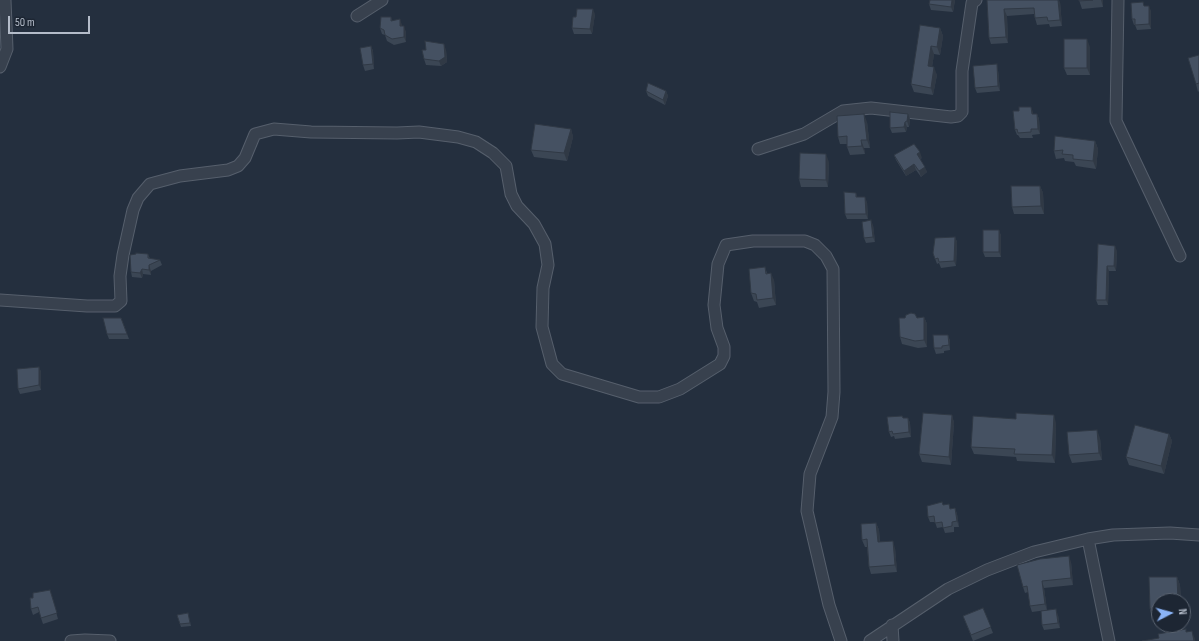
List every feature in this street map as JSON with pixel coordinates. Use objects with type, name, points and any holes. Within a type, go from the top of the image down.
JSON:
[{"type":"street","points":[[357,16],[382,0]]},
{"type":"street","points":[[758,149],[804,134],[843,110],[871,108],[951,117],[958,116],[962,112],[962,70],[972,3],[976,0]]},
{"type":"street","points":[[1118,0],[1116,121],[1180,256]]},
{"type":"street","points":[[0,67],[7,49],[4,2]]},
{"type":"street","points":[[0,300],[87,306],[115,306],[120,301],[121,269],[133,210],[138,198],[150,184],[180,176],[228,170],[238,166],[245,158],[255,134],[274,129],[311,132],[419,132],[458,136],[476,142],[493,154],[506,166],[511,194],[517,206],[534,224],[545,244],[548,265],[543,288],[542,327],[552,364],[562,374],[638,397],[659,397],[680,389],[720,364],[724,356],[724,347],[717,328],[714,305],[718,264],[726,245],[753,241],[805,241],[816,245],[826,256],[832,269],[834,392],[832,417],[810,474],[807,511],[829,605],[841,641]]},
{"type":"street","points":[[870,641],[948,589],[987,570],[1034,552],[1088,539],[1141,533],[1199,535]]},
{"type":"street","points":[[1088,539],[1108,641]]},
{"type":"street","points":[[892,625],[893,641]]},
{"type":"street","points":[[71,641],[110,641]]},
{"type":"building","points":[[930,0],[952,0],[951,7],[929,4]]},
{"type":"building","points":[[987,0],[1058,0],[1060,20],[1048,21],[1047,17],[1035,18],[1034,8],[1004,9],[1006,37],[989,38]]},
{"type":"building","points":[[1143,2],[1144,6],[1149,6],[1149,24],[1135,25],[1135,19],[1132,19],[1131,3]]},
{"type":"building","points":[[577,9],[593,9],[590,29],[572,28],[573,17],[576,17]]},
{"type":"building","points":[[381,17],[391,17],[391,21],[400,19],[400,26],[404,26],[404,37],[392,39],[385,35],[384,30],[380,28]]},
{"type":"building","points":[[920,25],[940,28],[937,47],[931,46],[928,66],[934,67],[931,88],[911,84]]},
{"type":"building","points":[[1064,39],[1087,39],[1087,68],[1064,68]]},
{"type":"building","points":[[425,41],[444,44],[445,57],[439,61],[424,59],[422,50],[426,50]]},
{"type":"building","points":[[371,46],[373,64],[363,65],[360,48]]},
{"type":"building","points":[[1199,55],[1199,83],[1196,84],[1188,58]]},
{"type":"building","points":[[997,64],[998,86],[975,88],[973,66]]},
{"type":"building","points":[[648,83],[666,91],[663,100],[646,91]]},
{"type":"building","points":[[1019,107],[1031,107],[1032,114],[1037,114],[1038,129],[1031,129],[1031,132],[1018,133],[1017,129],[1015,130],[1013,111],[1019,111]]},
{"type":"building","points":[[890,112],[908,114],[904,127],[890,128]]},
{"type":"building","points":[[864,114],[867,140],[861,140],[862,146],[847,147],[847,136],[838,137],[837,116]]},
{"type":"building","points":[[535,124],[571,129],[564,153],[531,150]]},
{"type":"building","points":[[1055,136],[1095,141],[1093,161],[1073,159],[1073,155],[1062,154],[1063,150],[1054,151]]},
{"type":"building","points":[[914,144],[920,152],[917,154],[925,167],[919,171],[914,164],[904,171],[894,155]]},
{"type":"building","points":[[800,153],[826,154],[826,180],[799,179]]},
{"type":"building","points":[[1011,186],[1040,186],[1041,206],[1012,207]]},
{"type":"building","points":[[844,192],[856,193],[856,197],[865,197],[866,214],[845,214]]},
{"type":"building","points":[[871,220],[873,237],[864,238],[862,222]]},
{"type":"building","points":[[983,230],[999,230],[999,252],[983,252]]},
{"type":"building","points":[[955,237],[954,261],[939,262],[938,258],[935,259],[933,253],[935,238]]},
{"type":"building","points":[[1098,244],[1115,246],[1114,266],[1107,266],[1106,300],[1096,300]]},
{"type":"building","points":[[136,253],[148,254],[148,258],[160,260],[149,265],[149,270],[142,269],[140,273],[131,272],[130,255]]},
{"type":"building","points":[[765,267],[766,274],[771,273],[773,298],[757,300],[756,294],[751,293],[749,269]]},
{"type":"building","points":[[911,313],[915,314],[917,318],[924,317],[924,340],[915,341],[900,337],[899,318],[905,318],[906,315]]},
{"type":"building","points":[[103,318],[121,318],[127,334],[107,334]]},
{"type":"building","points":[[933,335],[948,335],[949,345],[942,346],[942,348],[934,348]]},
{"type":"building","points":[[39,367],[39,385],[18,389],[17,369]]},
{"type":"building","points":[[923,413],[952,415],[949,457],[919,454]]},
{"type":"building","points":[[1016,413],[1054,415],[1052,455],[1014,454],[1015,449],[971,447],[973,416],[1016,419]]},
{"type":"building","points":[[902,416],[903,418],[908,418],[909,432],[893,434],[892,431],[889,432],[887,417]]},
{"type":"building","points":[[1135,425],[1169,434],[1161,466],[1126,457]]},
{"type":"building","points":[[1097,430],[1099,453],[1069,455],[1067,432]]},
{"type":"building","points":[[942,502],[943,505],[949,504],[950,509],[955,508],[957,521],[952,522],[952,526],[943,528],[942,522],[935,523],[934,516],[928,517],[927,506]]},
{"type":"building","points":[[876,523],[878,542],[893,541],[895,565],[869,567],[867,539],[862,540],[861,524]]},
{"type":"building","points":[[1069,556],[1071,578],[1042,581],[1045,604],[1030,606],[1027,586],[1023,587],[1017,565],[1040,559]]},
{"type":"building","points":[[1149,577],[1177,577],[1178,593],[1151,593],[1150,609]]},
{"type":"building","points":[[50,590],[57,613],[41,618],[38,607],[31,609],[30,598],[33,598],[33,593]]},
{"type":"building","points":[[983,608],[991,627],[971,635],[963,616]]},
{"type":"building","points":[[1056,609],[1058,623],[1042,625],[1041,611]]},
{"type":"building","points":[[188,613],[190,623],[180,624],[177,615]]},
{"type":"building","points":[[1192,631],[1194,641],[1142,641],[1159,638],[1158,634],[1191,633]]}]
